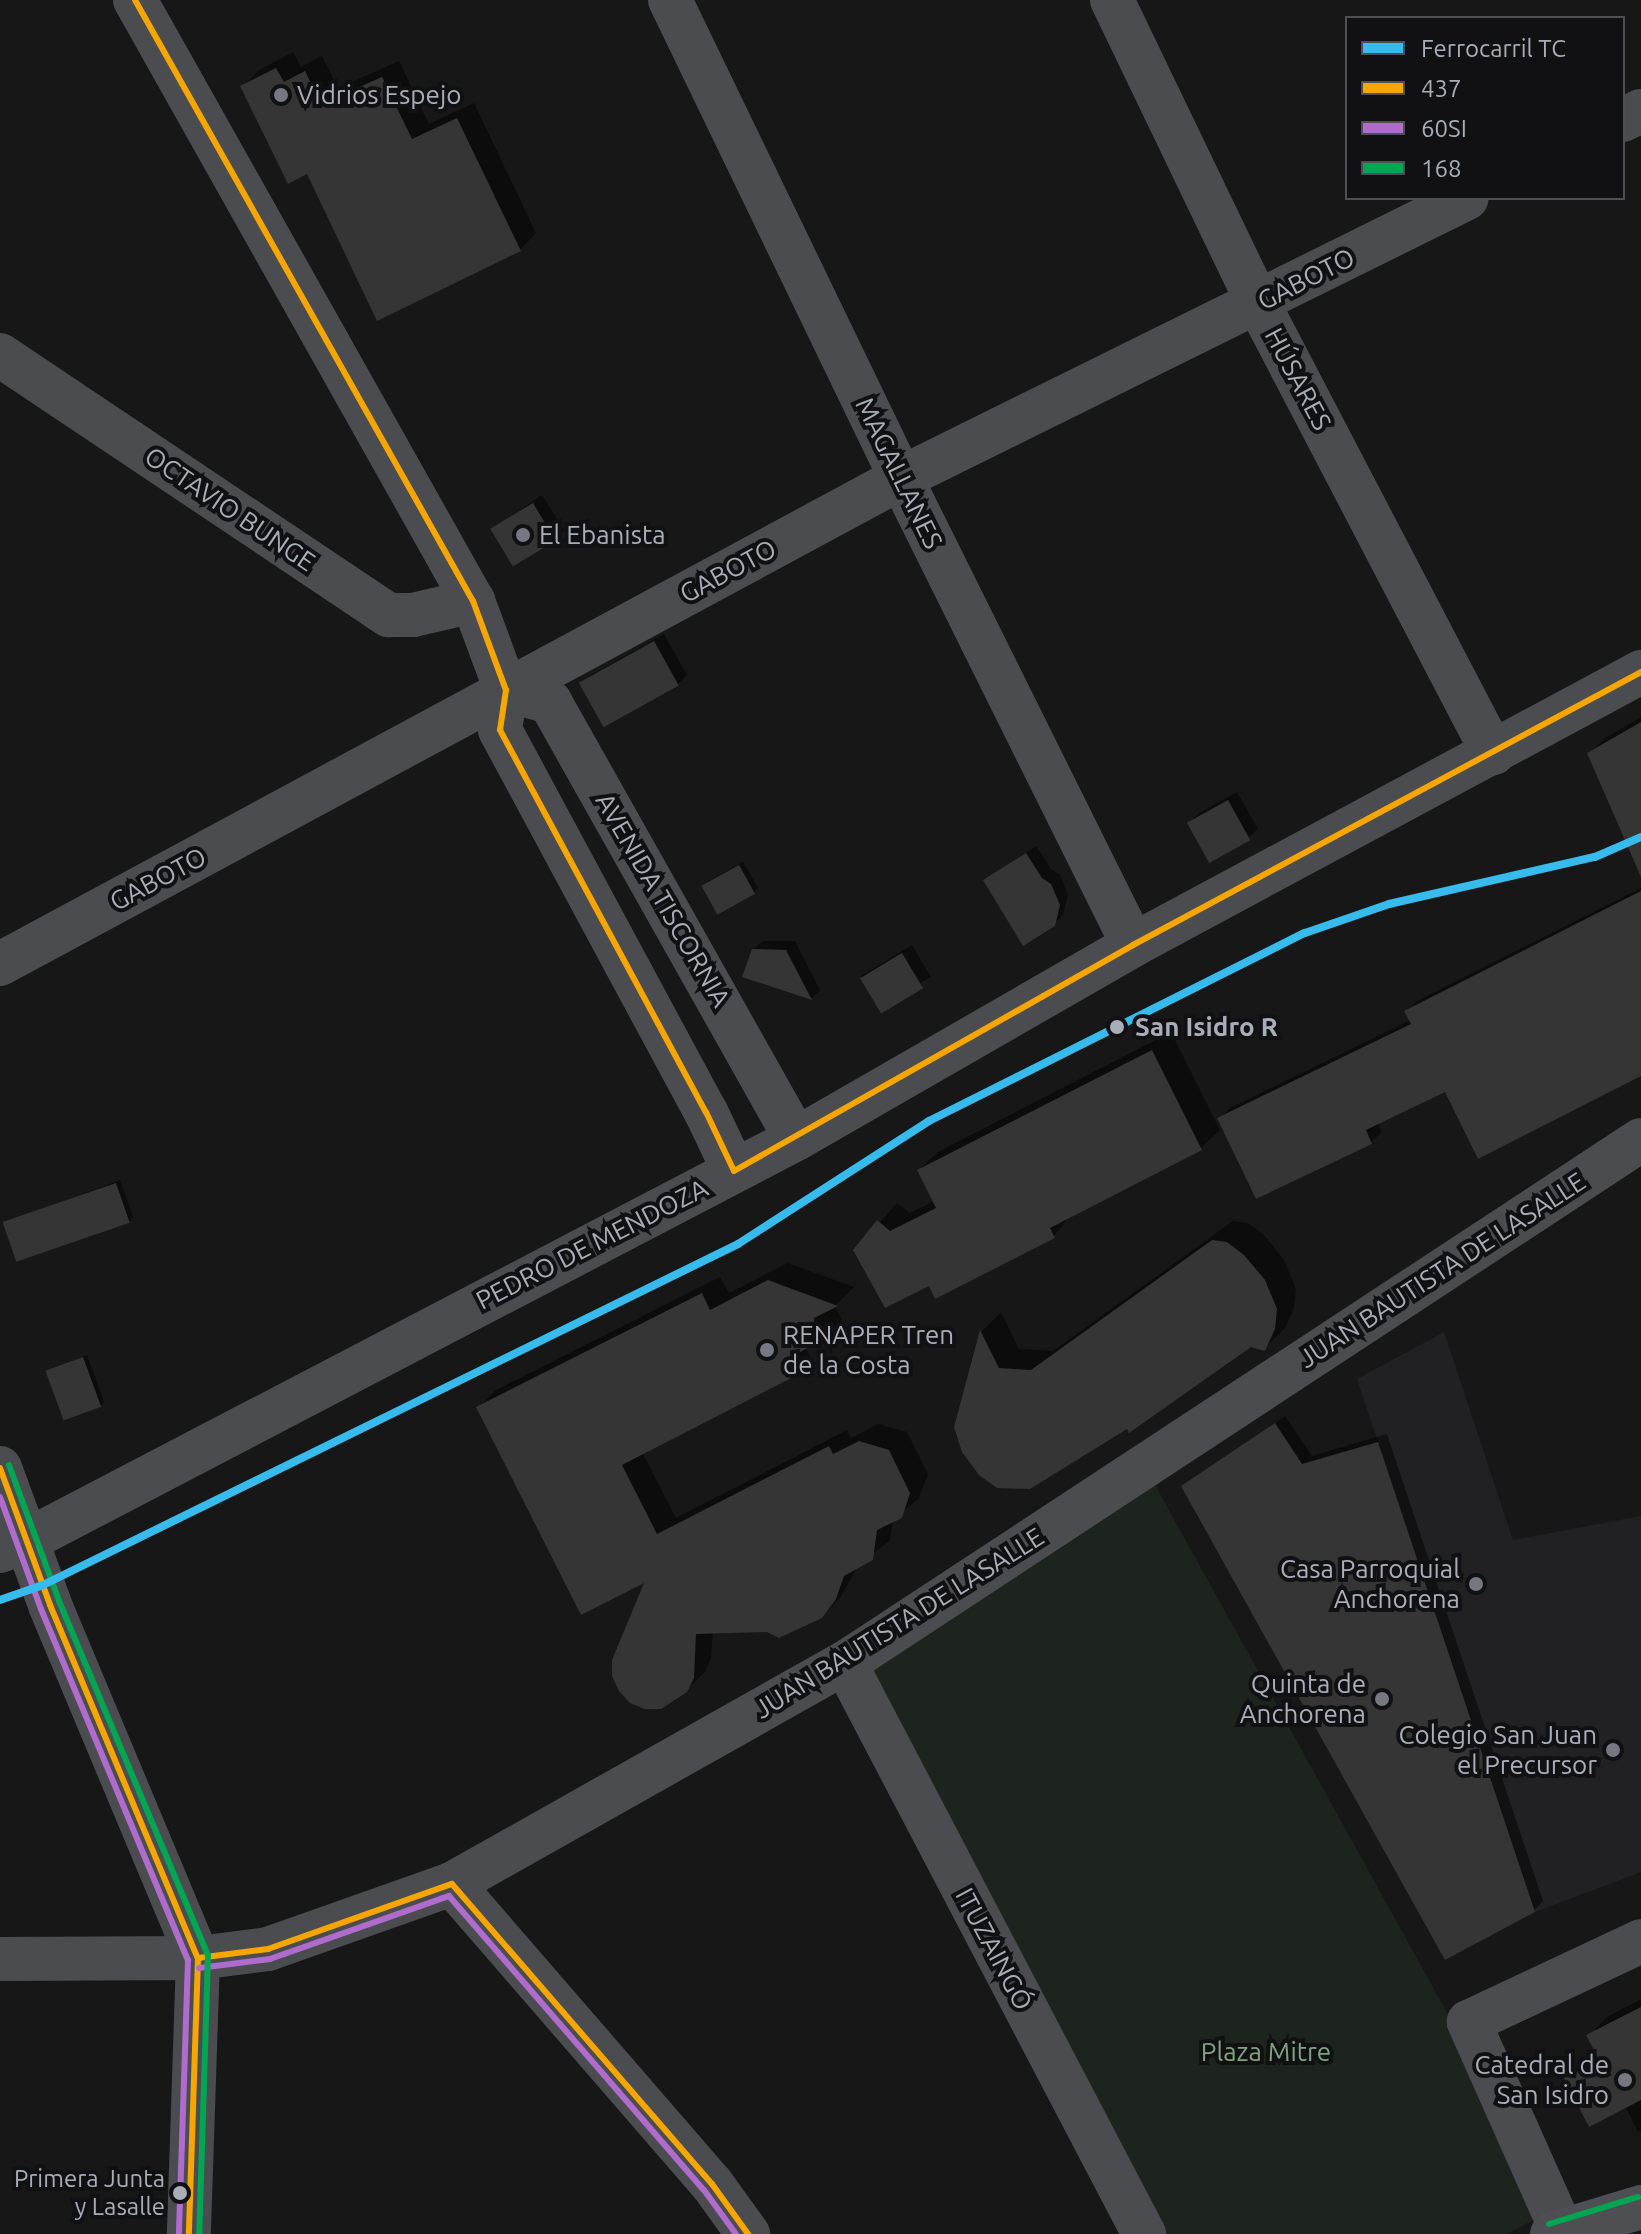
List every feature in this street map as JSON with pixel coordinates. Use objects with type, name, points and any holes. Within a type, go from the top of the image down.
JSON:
[{"type":"main road","points":[[1557,2232],[1641,2207]]},
{"type":"street","points":[[135,0],[473,601],[506,690],[500,730],[699,1098],[734,1171]]},
{"type":"street","name":"MAGALLANES","points":[[670,0],[901,478],[1133,945]]},
{"type":"street","name":"HÚSARES","points":[[1112,0],[1258,303],[1493,753]]},
{"type":"street","name":"GABOTO","points":[[0,964],[901,478],[1463,200]]},
{"type":"street","name":"OCTAVIO BUNGE","points":[[0,355],[389,615],[413,615],[473,601]]},
{"type":"street","name":"PEDRO DE MENDOZA","points":[[13,1546],[796,1139],[1133,945],[1641,672]]},
{"type":"street","name":"AVENIDA TISCORNIA","points":[[506,690],[550,702],[796,1139]]},
{"type":"street","name":"JUAN BAUTISTA DE LASALLE","points":[[0,1959],[198,1958],[268,1949],[452,1884],[845,1663],[1641,1140]]},
{"type":"street","points":[[0,1468],[13,1546],[198,1958],[189,2234]]},
{"type":"street","name":"ITUZAINGÓ","points":[[845,1663],[1144,2234]]},
{"type":"street","points":[[452,1884],[712,2184],[748,2234]]},
{"type":"street","points":[[1557,2232],[1469,2022],[1641,1941]]},
{"type":"shaded area","name":"Casa Parroquial Anchorena","points":[[1444,1332],[1513,1540],[1641,1516],[1641,1872],[1535,1912],[1357,1379]]},
{"type":"green space","name":"Plaza Mitre","points":[[1154,1483],[1450,2018],[1537,2218],[1507,2234],[1162,2234],[866,1669]]},
{"type":"building","points":[[276,68],[284,82],[305,71],[321,104],[382,77],[412,139],[457,118],[521,251],[377,321],[307,174],[288,184],[240,86]]},
{"type":"building","name":"El Ebanista","points":[[533,503],[556,541],[513,566],[490,529]]},
{"type":"building","points":[[654,641],[679,686],[604,727],[579,683]]},
{"type":"building","points":[[1641,722],[1641,877],[1587,753]]},
{"type":"building","points":[[1228,800],[1250,840],[1209,863],[1187,823]]},
{"type":"building","points":[[1026,853],[1042,878],[1051,884],[1060,905],[1055,926],[1023,946],[983,880]]},
{"type":"building","points":[[739,865],[755,894],[717,915],[701,886]]},
{"type":"building","points":[[1641,891],[1641,1076],[1478,1159],[1445,1092],[1366,1130],[1372,1144],[1256,1199],[1217,1118],[1411,1024],[1404,1011]]},
{"type":"building","points":[[752,949],[786,950],[812,1000],[742,977]]},
{"type":"building","points":[[902,953],[923,988],[881,1013],[860,978]]},
{"type":"building","points":[[1152,1050],[1202,1150],[1050,1228],[1055,1238],[935,1299],[929,1286],[885,1308],[853,1250],[877,1220],[890,1231],[936,1208],[917,1170]]},
{"type":"building","points":[[116,1183],[130,1223],[16,1262],[3,1222]]},
{"type":"building","points":[[1212,1240],[1227,1242],[1244,1255],[1265,1280],[1277,1309],[1275,1329],[1265,1351],[1251,1347],[1129,1433],[1127,1429],[1030,1489],[997,1488],[979,1475],[962,1452],[954,1427],[980,1330],[999,1368],[1031,1370]]},
{"type":"building","points":[[768,1280],[838,1306],[814,1318],[825,1339],[785,1360],[793,1377],[622,1465],[657,1534],[829,1446],[833,1454],[859,1441],[889,1450],[910,1493],[902,1518],[877,1530],[873,1560],[844,1576],[836,1599],[822,1618],[779,1638],[767,1632],[696,1634],[694,1678],[687,1692],[661,1709],[645,1709],[630,1703],[619,1691],[612,1676],[612,1660],[644,1583],[581,1615],[476,1407],[702,1293],[710,1310]]},
{"type":"building","points":[[83,1357],[101,1407],[64,1420],[45,1371]]},
{"type":"building","name":"Quinta de Anchorena","points":[[1275,1423],[1302,1464],[1378,1442],[1535,1912],[1445,1960],[1181,1486]]},
{"type":"building","points":[[1641,2007],[1641,2100],[1589,2127],[1564,2078],[1599,2060],[1586,2035]]},
{"type":"rail line","name":"TC","points":[[0,1600],[43,1585],[738,1244],[929,1121],[1305,933],[1389,904],[1595,857],[1641,837]]},
{"type":"transit line","name":"437","points":[[135,0],[473,601],[506,690],[500,730],[706,1112],[734,1171],[1133,945],[1641,672]]},
{"type":"transit line","name":"168","points":[[9,1465],[59,1601],[208,1955],[199,2234]]},
{"type":"transit line","name":"437","points":[[0,1468],[50,1605],[198,1958],[189,2234]]},
{"type":"transit line","name":"60SI","points":[[0,1497],[41,1609],[188,1960],[179,2234]]},
{"type":"transit line","name":"437","points":[[198,1958],[268,1949],[452,1884],[712,2184],[748,2234]]},
{"type":"transit line","name":"60SI","points":[[199,1968],[270,1959],[449,1896],[704,2190],[736,2234]]},
{"type":"transit line","name":"168","points":[[1549,2224],[1638,2197]]},
{"type":"place","name":"Vidrios Espejo","points":[[281,95]]},
{"type":"place","name":"El Ebanista","points":[[523,535]]},
{"type":"place","name":"San Isidro R","points":[[1117,1027]]},
{"type":"place","name":"RENAPER Tren de la Costa","points":[[767,1350]]},
{"type":"place","name":"Casa Parroquial Anchorena","points":[[1476,1584]]},
{"type":"place","name":"Quinta de Anchorena","points":[[1382,1699]]},
{"type":"place","name":"Colegio San Juan el Precursor","points":[[1613,1750]]},
{"type":"place","name":"Catedral de San Isidro","points":[[1625,2080]]},
{"type":"place","name":"Primera Junta y Lasalle","points":[[180,2193]]}]
